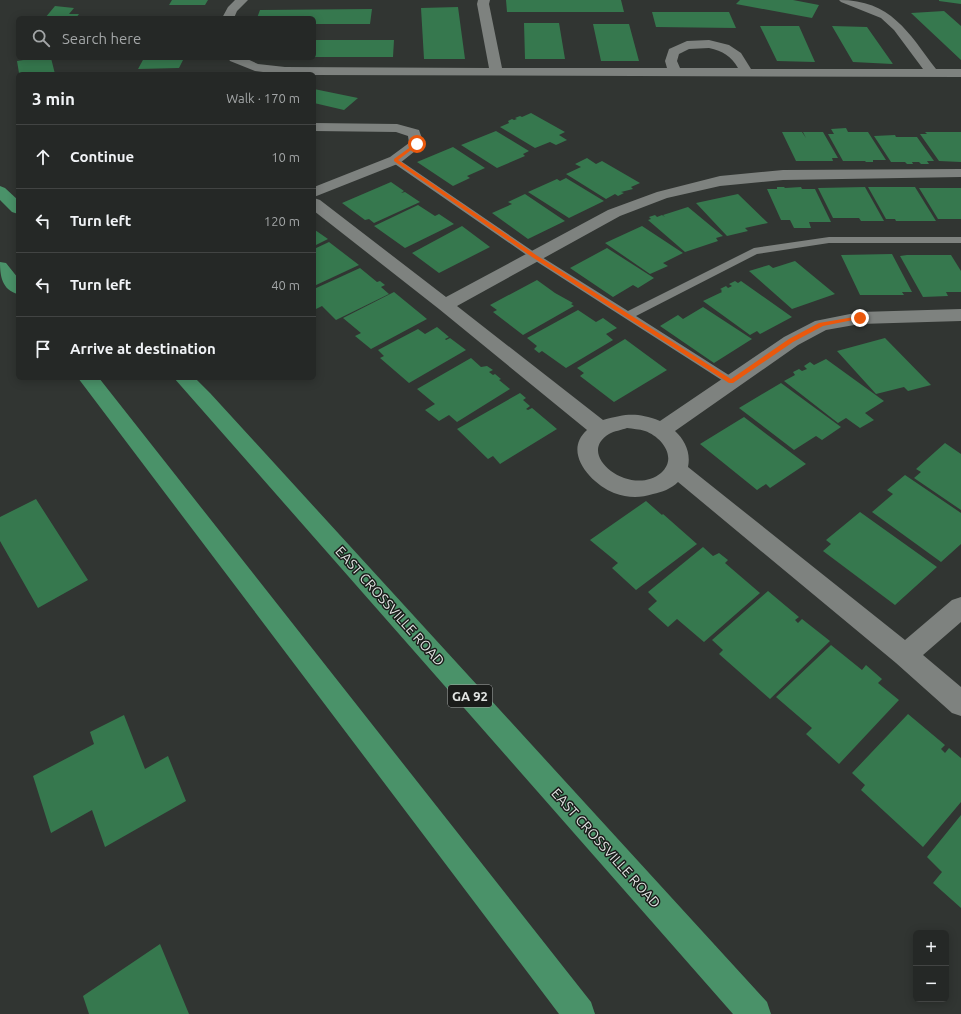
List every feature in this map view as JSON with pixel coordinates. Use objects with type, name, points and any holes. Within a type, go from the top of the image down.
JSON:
[{"type":"main road","points":[[0,191],[16,207]]},
{"type":"main road","points":[[0,267],[16,287]]},
{"type":"main road","points":[[90,380],[580,1014]]},
{"type":"main road","name":"EAST CROSSVILLE ROAD","points":[[186,380],[755,1014]]},
{"type":"street","points":[[229,16],[232,9],[242,0]]},
{"type":"street","points":[[484,0],[483,4],[496,72]]},
{"type":"street","points":[[845,0],[885,16],[898,27],[933,74]]},
{"type":"street","points":[[675,73],[670,61],[673,52],[687,45],[709,44],[725,48],[738,56],[747,73]]},
{"type":"street","points":[[239,60],[256,67],[285,71],[961,73]]},
{"type":"street","points":[[316,128],[397,128],[414,133],[417,144],[395,160],[316,191]]},
{"type":"street","points":[[445,305],[614,213],[662,195],[720,181],[783,175],[961,173]]},
{"type":"street","points":[[316,205],[600,429]]},
{"type":"street","points":[[661,430],[791,340],[821,325],[860,318],[961,315]]},
{"type":"street","points":[[627,420],[647,423],[661,430],[672,439],[676,446],[679,458],[677,470],[667,481],[654,487],[638,489],[623,487],[608,481],[596,472],[589,461],[587,449],[591,437],[600,429],[612,423],[627,420]]},
{"type":"street","points":[[677,470],[905,655],[961,704]]},
{"type":"street","points":[[905,655],[961,607]]},
{"type":"lane","points":[[395,160],[534,256],[731,382]]},
{"type":"lane","points":[[628,316],[754,251],[829,240],[961,240]]},
{"type":"building","points":[[172,0],[208,0],[205,5],[169,5]]},
{"type":"building","points":[[506,0],[621,0],[624,12],[507,12]]},
{"type":"building","points":[[740,0],[793,0],[819,5],[812,18],[736,4]]},
{"type":"building","points":[[961,0],[961,4],[939,1]]},
{"type":"building","points":[[55,6],[74,8],[69,14],[79,14],[78,16],[47,16]]},
{"type":"building","points":[[458,7],[465,59],[424,59],[421,8]]},
{"type":"building","points":[[372,9],[370,24],[316,24],[316,16],[258,16],[260,10]]},
{"type":"building","points":[[944,11],[961,26],[961,60],[911,13]]},
{"type":"building","points":[[652,12],[729,12],[736,28],[656,27]]},
{"type":"building","points":[[524,23],[559,23],[565,59],[525,59]]},
{"type":"building","points":[[593,24],[629,24],[639,61],[601,61]]},
{"type":"building","points":[[760,26],[799,26],[815,62],[777,61]]},
{"type":"building","points":[[832,26],[867,27],[893,64],[853,62]]},
{"type":"building","points":[[316,40],[394,40],[393,57],[316,57]]},
{"type":"building","points":[[52,60],[54,72],[19,72],[17,61]]},
{"type":"building","points":[[143,60],[183,60],[179,68],[138,69]]},
{"type":"building","points":[[316,89],[358,98],[344,110],[316,103]]},
{"type":"building","points":[[531,113],[565,132],[559,135],[567,140],[556,145],[550,142],[535,148],[500,127],[509,123],[508,121],[512,119],[514,120],[517,119],[515,118]]},
{"type":"building","points":[[846,128],[848,132],[868,132],[886,160],[873,160],[873,162],[843,161],[828,134],[834,134],[831,129]]},
{"type":"building","points":[[496,131],[529,151],[523,154],[525,156],[497,168],[461,145]]},
{"type":"building","points":[[782,132],[802,132],[806,138],[803,132],[823,132],[838,158],[832,158],[833,161],[796,161]]},
{"type":"building","points":[[925,132],[961,132],[961,162],[939,161],[920,134],[927,134]]},
{"type":"building","points":[[895,135],[896,137],[917,137],[934,161],[927,161],[929,164],[921,164],[919,162],[907,164],[905,162],[891,162],[874,136]]},
{"type":"building","points":[[453,147],[485,168],[467,176],[470,178],[453,186],[417,162]]},
{"type":"building","points":[[587,158],[596,164],[602,161],[640,183],[631,187],[633,189],[621,192],[624,193],[618,196],[615,194],[606,199],[566,174],[581,167],[575,164]]},
{"type":"building","points":[[566,178],[604,201],[569,218],[528,192],[557,179],[560,181]]},
{"type":"building","points":[[391,182],[404,191],[401,193],[405,192],[420,202],[374,223],[369,219],[365,220],[342,203]]},
{"type":"building","points":[[777,187],[801,187],[802,189],[815,189],[831,222],[809,222],[811,228],[794,228],[790,220],[781,220],[767,189],[777,189]]},
{"type":"building","points":[[865,187],[884,221],[861,221],[859,218],[833,218],[818,188]]},
{"type":"building","points":[[868,187],[915,187],[936,221],[896,221],[895,219],[886,219]]},
{"type":"building","points":[[919,188],[961,188],[961,219],[938,219]]},
{"type":"building","points":[[525,194],[565,221],[528,239],[492,213],[512,204],[508,202]]},
{"type":"building","points":[[738,194],[768,223],[745,228],[748,231],[727,236],[696,203]]},
{"type":"building","points":[[418,205],[435,216],[439,214],[454,224],[405,248],[374,226]]},
{"type":"building","points":[[688,207],[723,236],[716,238],[718,241],[685,252],[648,220],[651,219],[649,217],[655,215],[657,217],[662,215],[665,217],[663,215]]},
{"type":"building","points":[[462,226],[490,247],[439,273],[412,253]]},
{"type":"building","points":[[642,226],[683,253],[663,263],[668,266],[650,274],[605,243]]},
{"type":"building","points":[[316,231],[328,239],[316,245]]},
{"type":"building","points":[[329,242],[359,265],[316,285],[316,248]]},
{"type":"building","points":[[607,248],[654,278],[638,288],[633,285],[613,297],[570,268]]},
{"type":"building","points":[[892,254],[912,292],[902,292],[904,295],[860,295],[841,255]]},
{"type":"building","points":[[951,255],[961,271],[961,292],[946,292],[948,296],[923,297],[900,256]]},
{"type":"building","points":[[795,261],[835,294],[792,309],[749,271],[769,265],[773,268]]},
{"type":"building","points":[[360,268],[377,282],[380,281],[385,285],[381,287],[389,294],[336,320],[322,306],[316,309],[316,288]]},
{"type":"building","points":[[537,280],[555,293],[573,303],[571,304],[574,306],[523,335],[493,312],[497,310],[490,305]]},
{"type":"building","points":[[735,281],[738,283],[741,281],[792,317],[760,334],[757,331],[750,335],[703,301],[722,292],[720,289],[726,286],[728,288],[732,286],[729,284]]},
{"type":"building","points":[[394,292],[427,319],[371,349],[355,336],[361,333],[343,318]]},
{"type":"building","points":[[703,307],[752,339],[714,363],[660,326],[678,315],[683,319]]},
{"type":"building","points":[[578,310],[596,322],[603,318],[617,328],[606,334],[613,340],[566,368],[542,351],[539,353],[534,349],[537,346],[527,338]]},
{"type":"building","points":[[437,327],[449,337],[445,339],[446,340],[450,338],[466,350],[409,383],[380,358],[384,356],[378,350],[418,329],[425,334]]},
{"type":"building","points":[[885,338],[931,385],[908,391],[904,387],[876,394],[837,351]]},
{"type":"building","points":[[625,339],[667,370],[614,402],[580,376],[584,373],[577,368]]},
{"type":"building","points":[[471,358],[481,367],[487,366],[493,370],[489,372],[493,375],[495,374],[501,379],[499,380],[510,389],[457,422],[449,415],[439,421],[425,410],[435,404],[417,389]]},
{"type":"building","points":[[826,359],[884,401],[865,413],[874,420],[860,428],[846,418],[838,423],[784,381],[795,375],[793,372],[799,369],[802,371],[807,369],[804,366],[810,362],[814,365]]},
{"type":"building","points":[[781,383],[841,427],[822,440],[816,436],[794,450],[739,408]]},
{"type":"building","points":[[520,393],[526,398],[523,400],[530,406],[526,409],[528,410],[532,408],[557,429],[500,464],[493,456],[488,459],[457,429]]},
{"type":"building","points":[[744,417],[806,464],[770,488],[766,484],[757,490],[700,444]]},
{"type":"building","points":[[945,443],[961,454],[961,510],[914,478],[921,472],[916,469]]},
{"type":"building","points":[[905,475],[961,513],[961,544],[941,562],[872,512],[893,494],[887,490]]},
{"type":"building","points":[[36,499],[88,580],[38,608],[0,541],[0,517]]},
{"type":"building","points":[[646,501],[697,544],[636,590],[612,568],[618,563],[590,540]]},
{"type":"building","points":[[860,512],[937,567],[895,605],[823,551],[831,544],[826,540]]},
{"type":"building","points":[[703,547],[713,556],[719,553],[728,560],[725,563],[760,593],[704,642],[677,619],[668,627],[648,609],[657,601],[648,592]]},
{"type":"building","points":[[768,591],[799,617],[795,620],[798,623],[802,619],[830,641],[770,699],[719,654],[723,650],[712,640]]},
{"type":"building","points":[[831,645],[862,670],[866,665],[882,679],[878,683],[899,700],[839,764],[806,734],[812,728],[776,697]]},
{"type":"building","points":[[908,714],[945,745],[941,749],[945,753],[949,748],[961,758],[961,802],[923,847],[861,790],[865,785],[852,773]]},
{"type":"building","points":[[124,715],[145,769],[168,756],[186,801],[105,847],[92,810],[51,833],[33,776],[94,744],[90,732]]},
{"type":"building","points":[[961,815],[961,908],[933,883],[942,872],[927,857]]},
{"type":"building","points":[[160,944],[189,1014],[89,1014],[83,996]]},
{"type":"route","points":[[417,144],[395,160],[534,256],[731,382],[791,340],[821,325],[860,318]]}]
